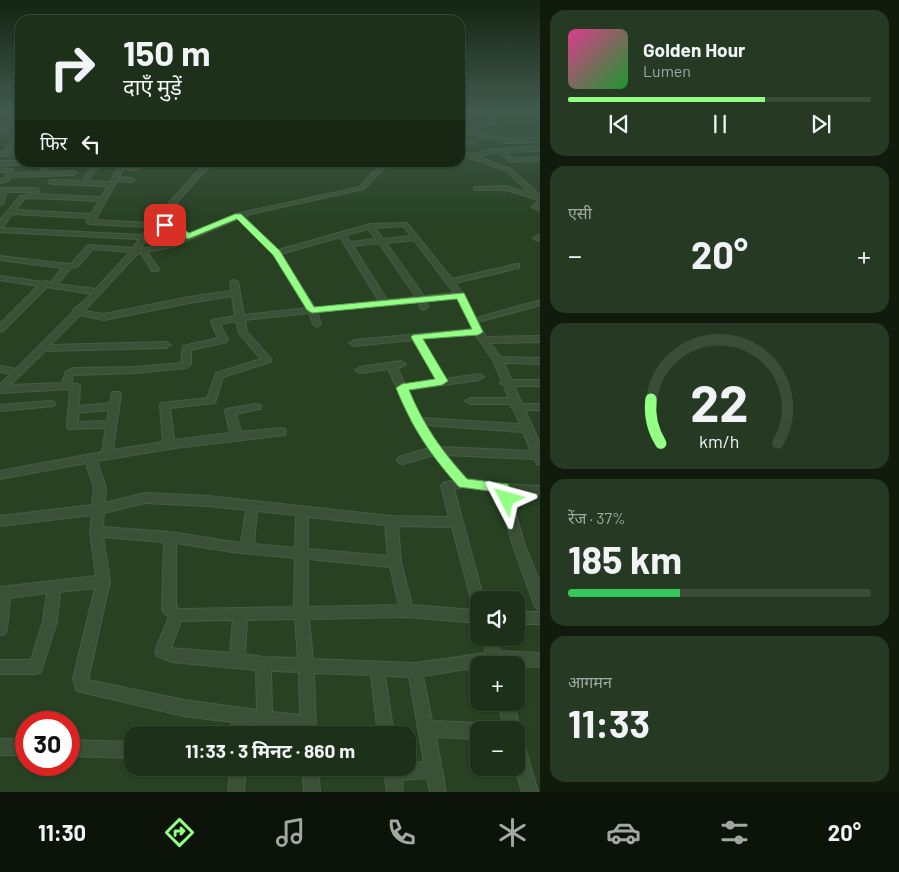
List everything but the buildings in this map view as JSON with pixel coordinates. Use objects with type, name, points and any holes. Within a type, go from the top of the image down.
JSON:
[{"type":"street","points":[[498,146],[508,150]]},
{"type":"street","points":[[473,157],[486,152],[500,150],[540,149]]},
{"type":"street","points":[[500,150],[510,160],[540,160]]},
{"type":"street","points":[[2,153],[15,153]]},
{"type":"street","points":[[465,154],[507,169],[540,199]]},
{"type":"street","points":[[0,163],[15,162]]},
{"type":"street","points":[[42,174],[46,167]]},
{"type":"street","points":[[9,176],[71,173],[73,167]]},
{"type":"street","points":[[84,183],[95,167]]},
{"type":"street","points":[[79,234],[92,219],[121,167]]},
{"type":"street","points":[[132,167],[137,168]]},
{"type":"street","points":[[0,389],[43,348],[137,251],[153,224],[206,167]]},
{"type":"street","points":[[0,258],[68,266],[74,265],[91,247],[137,251],[169,245],[238,215],[362,188],[381,167]]},
{"type":"street","points":[[0,170],[10,170],[9,176],[5,180],[0,181]]},
{"type":"street","points":[[51,182],[84,183],[132,180]]},
{"type":"street","points":[[476,189],[506,188],[540,199]]},
{"type":"street","points":[[1,201],[2,190],[37,189],[32,196]]},
{"type":"street","points":[[0,225],[22,197],[102,199]]},
{"type":"street","points":[[540,199],[536,207],[540,209]]},
{"type":"street","points":[[238,215],[277,253],[312,310],[317,324]]},
{"type":"street","points":[[6,216],[92,219],[153,224],[175,227],[188,237]]},
{"type":"street","points":[[277,253],[370,226],[405,224],[460,295],[480,336],[498,360],[525,428],[536,441],[539,458],[436,452],[402,460]]},
{"type":"street","points":[[386,225],[398,240]]},
{"type":"street","points":[[370,226],[423,303]]},
{"type":"street","points":[[0,230],[144,237]]},
{"type":"street","points":[[342,234],[384,302]]},
{"type":"street","points":[[348,244],[415,238]]},
{"type":"street","points":[[137,251],[155,269]]},
{"type":"street","points":[[0,329],[68,266]]},
{"type":"street","points":[[451,282],[516,266]]},
{"type":"street","points":[[0,278],[98,292]]},
{"type":"street","points":[[170,446],[165,405],[210,401],[220,375],[267,360],[243,333],[234,282]]},
{"type":"street","points":[[76,312],[104,317],[188,300],[236,293]]},
{"type":"street","points":[[66,385],[69,373],[74,371],[181,367],[186,364],[186,348],[223,340],[215,322],[384,302],[423,303],[460,295]]},
{"type":"street","points":[[473,320],[540,302]]},
{"type":"street","points":[[354,342],[416,337],[480,336],[540,338]]},
{"type":"street","points":[[416,337],[442,381]]},
{"type":"street","points":[[43,348],[166,345]]},
{"type":"street","points":[[498,360],[540,361]]},
{"type":"street","points":[[360,370],[396,365],[402,388],[416,422],[436,452],[464,484]]},
{"type":"street","points":[[0,369],[18,372]]},
{"type":"street","points":[[402,388],[479,377]]},
{"type":"street","points":[[506,383],[540,383]]},
{"type":"street","points":[[0,389],[76,386],[72,426],[112,424]]},
{"type":"street","points":[[107,455],[116,394]]},
{"type":"street","points":[[470,401],[540,407]]},
{"type":"street","points":[[0,408],[50,404]]},
{"type":"street","points":[[73,410],[114,406]]},
{"type":"street","points":[[236,435],[230,411],[256,407]]},
{"type":"street","points":[[416,422],[525,428]]},
{"type":"street","points":[[0,475],[107,455],[236,435],[281,432]]},
{"type":"street","points":[[90,458],[100,488],[96,531],[103,581],[80,679],[82,686],[184,708],[265,719],[295,726]]},
{"type":"street","points":[[475,591],[447,486],[464,484],[540,490]]},
{"type":"street","points":[[503,488],[519,546],[540,604]]},
{"type":"street","points":[[0,521],[99,509],[145,498],[252,506],[391,521],[455,522]]},
{"type":"street","points":[[247,548],[252,506]]},
{"type":"street","points":[[302,512],[301,612],[306,665],[308,726]]},
{"type":"street","points":[[391,521],[395,562],[407,611]]},
{"type":"street","points":[[96,531],[170,537],[247,548],[395,562]]},
{"type":"street","points":[[170,537],[169,609],[177,615],[407,611],[470,616]]},
{"type":"street","points":[[0,629],[2,593],[103,581]]},
{"type":"street","points":[[0,667],[36,666],[50,621],[54,588]]},
{"type":"street","points":[[237,660],[240,614]]},
{"type":"street","points":[[177,615],[162,651],[172,656],[237,660],[263,664],[415,670],[470,665]]},
{"type":"street","points":[[525,618],[540,618]]},
{"type":"street","points":[[525,661],[540,660]]},
{"type":"street","points":[[263,664],[265,719]]},
{"type":"street","points":[[377,668],[385,726]]},
{"type":"street","points":[[415,670],[438,792]]},
{"type":"street","points":[[239,726],[240,716]]},
{"type":"street","points":[[427,730],[470,731]]},
{"type":"street","points":[[0,747],[15,747]]},
{"type":"street","points":[[80,748],[124,750]]},
{"type":"street","points":[[416,769],[434,769]]},
{"type":"street","points":[[525,775],[530,792]]},
{"type":"street","points":[[236,792],[237,776]]},
{"type":"street","points":[[311,776],[312,792]]},
{"type":"street","points":[[393,776],[395,792]]},
{"type":"route","points":[[165,225],[175,227],[188,237],[238,215],[277,253],[312,310],[460,295],[478,332],[416,337],[442,381],[402,388],[416,422],[436,452],[464,484],[503,488],[507,499]]}]
